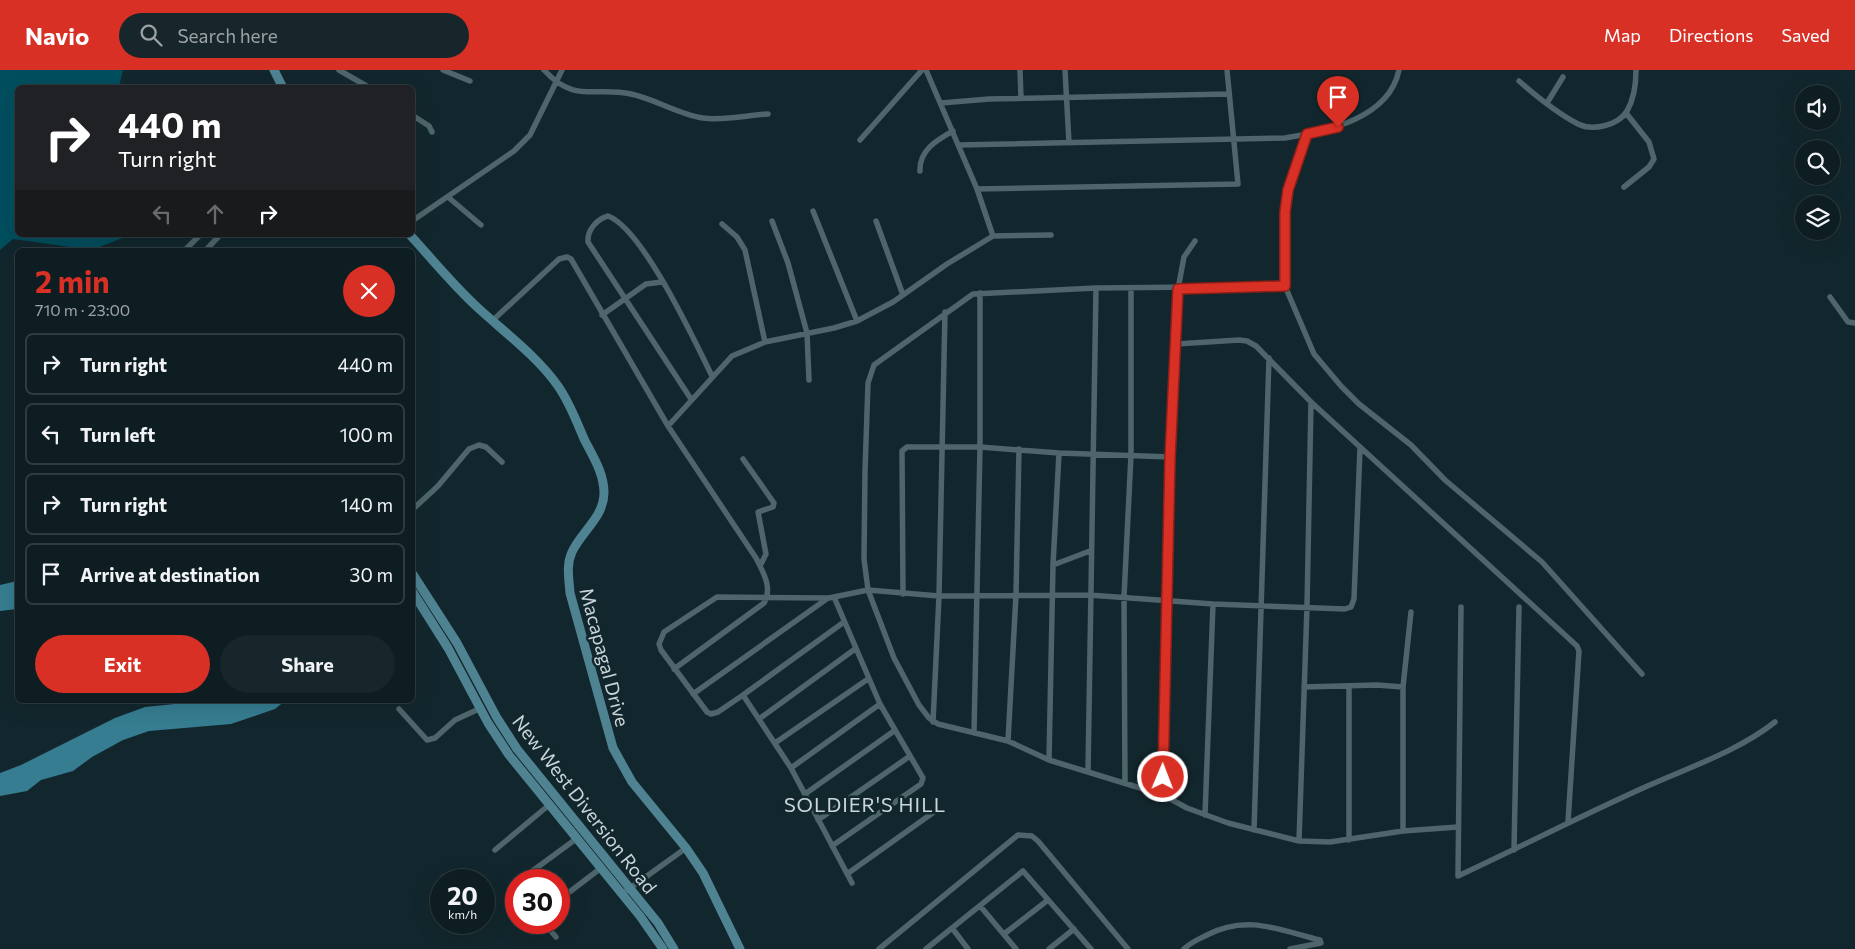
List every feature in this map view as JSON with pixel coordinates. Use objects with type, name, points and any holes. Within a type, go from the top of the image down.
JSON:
[{"type":"street","points":[[274,70],[282,85]]},
{"type":"street","points":[[339,70],[365,85]]},
{"type":"street","points":[[443,70],[470,81]]},
{"type":"street","points":[[544,70],[555,82],[572,90],[588,93],[631,94],[704,119],[768,114]]},
{"type":"street","points":[[415,220],[514,151],[530,135],[562,70]]},
{"type":"street","points":[[860,140],[922,70]]},
{"type":"street","points":[[926,70],[978,189],[993,236]]},
{"type":"street","points":[[1020,70],[1021,98]]},
{"type":"street","points":[[1065,70],[1070,143]]},
{"type":"street","points":[[978,189],[1238,184],[1227,70]]},
{"type":"street","points":[[959,145],[1285,138],[1338,127],[1370,110],[1390,92],[1400,70]]},
{"type":"street","points":[[1519,81],[1547,103],[1579,124],[1591,128],[1604,126],[1626,113],[1633,95],[1636,70]]},
{"type":"street","points":[[1547,103],[1563,77]]},
{"type":"street","points":[[941,103],[1066,96],[1228,94]]},
{"type":"street","points":[[1624,187],[1649,167],[1654,159],[1649,142],[1626,113]]},
{"type":"street","points":[[415,117],[429,126],[432,132]]},
{"type":"street","points":[[920,171],[921,158],[926,150],[953,131]]},
{"type":"street","points":[[1307,134],[1288,190],[1285,212],[1285,286],[1314,354],[1359,404],[1411,445],[1445,480],[1542,562],[1642,674]]},
{"type":"street","points":[[448,196],[481,225]]},
{"type":"street","points":[[813,211],[857,321]]},
{"type":"street","points":[[692,400],[588,242],[588,236],[592,228],[603,217],[608,216],[617,219],[636,242],[662,282],[712,376]]},
{"type":"street","points":[[772,221],[788,263],[807,333],[809,380]]},
{"type":"street","points":[[876,221],[903,295]]},
{"type":"street","points":[[722,224],[737,237],[745,250],[765,342]]},
{"type":"street","points":[[668,426],[732,356],[765,342],[857,321],[903,295],[947,264],[993,236],[1051,235]]},
{"type":"street","points":[[187,248],[198,237]]},
{"type":"street","points":[[208,248],[218,237]]},
{"type":"street","name":"Macapagal Drive","points":[[412,237],[452,282],[558,387],[599,467],[604,496],[596,519],[572,554],[568,568],[570,593],[613,748],[632,782],[686,848],[703,873],[740,949]]},
{"type":"street","points":[[1163,795],[1169,600],[1170,458],[1178,289],[1184,257],[1188,248],[1195,241]]},
{"type":"street","points":[[492,321],[545,270],[563,256],[574,263],[668,426],[760,566],[766,578],[768,596],[754,612],[674,669]]},
{"type":"street","points":[[602,314],[646,284],[662,282]]},
{"type":"street","points":[[1285,286],[1178,289],[1096,288],[973,294],[886,355],[874,364],[868,383],[864,559],[868,590],[894,658],[919,705],[934,722],[1008,741],[1049,760],[1163,795],[1174,802],[1205,815],[1299,841],[1314,843],[1348,840],[1403,831],[1458,827]]},
{"type":"street","points":[[1088,772],[1090,551],[1096,288]]},
{"type":"street","points":[[1125,783],[1124,598],[1130,455],[1132,288]]},
{"type":"street","points":[[974,733],[980,447],[980,293]]},
{"type":"street","points":[[1830,297],[1848,322],[1855,323]]},
{"type":"street","points":[[934,722],[939,596],[945,312]]},
{"type":"street","points":[[1176,344],[1248,341],[1268,358],[1310,402],[1577,646],[1579,651],[1568,822]]},
{"type":"street","points":[[1254,830],[1268,358]]},
{"type":"street","points":[[1299,841],[1307,606],[1310,402]]},
{"type":"street","points":[[415,507],[438,486],[469,450],[479,445],[486,447],[502,462]]},
{"type":"street","points":[[903,594],[902,451],[907,447],[1019,448],[1059,453],[1170,458]]},
{"type":"street","points":[[1008,741],[1016,595],[1019,448]]},
{"type":"street","points":[[844,622],[743,696],[718,712],[711,714],[707,712],[674,669],[659,644],[664,632],[713,598],[768,596],[831,598],[868,590],[939,596],[1090,595],[1213,604],[1261,604],[1345,609],[1352,607],[1354,599],[1360,448]]},
{"type":"street","points":[[1049,760],[1052,595],[1059,453]]},
{"type":"street","points":[[743,459],[774,503],[773,507],[758,512],[766,554],[760,566]]},
{"type":"street","points":[[1053,565],[1090,551]]},
{"type":"street","name":"New West Diversion Road","points":[[415,579],[457,643],[504,730],[535,772],[666,933],[674,949]]},
{"type":"street","name":"New West Diversion Road","points":[[415,596],[453,656],[509,755],[658,938],[663,949]]},
{"type":"street","points":[[831,598],[844,622],[880,704],[922,778],[921,784],[832,846]]},
{"type":"street","points":[[693,694],[831,598]]},
{"type":"street","points":[[1205,815],[1213,604]]},
{"type":"street","points":[[1461,607],[1458,876],[1568,822],[1751,738],[1776,722]]},
{"type":"street","points":[[1514,850],[1519,607]]},
{"type":"street","points":[[1403,831],[1403,687],[1411,612]]},
{"type":"street","points":[[759,719],[855,649]]},
{"type":"street","points":[[775,742],[868,679]]},
{"type":"street","points":[[1304,687],[1377,685],[1403,687]]},
{"type":"street","points":[[1348,840],[1349,686]]},
{"type":"street","points":[[743,696],[791,768],[852,883]]},
{"type":"street","points":[[791,768],[880,704]]},
{"type":"street","points":[[400,709],[427,740],[436,738],[455,720],[481,708]]},
{"type":"street","points":[[805,794],[894,731]]},
{"type":"street","points":[[818,820],[910,756]]},
{"type":"street","points":[[495,850],[549,806]]},
{"type":"street","points":[[847,874],[934,812]]},
{"type":"street","points":[[879,949],[1018,835],[1026,834],[1038,841],[1128,949]]},
{"type":"street","points":[[535,869],[576,838]]},
{"type":"street","points":[[622,894],[686,848]]},
{"type":"street","points":[[570,892],[601,868]]},
{"type":"street","points":[[926,949],[981,907],[1023,871],[1091,949]]},
{"type":"street","points":[[1004,934],[1048,900]]},
{"type":"street","points":[[981,907],[1016,949]]},
{"type":"street","points":[[1184,949],[1215,931],[1243,923],[1266,926],[1321,942],[1319,944],[1290,949]]},
{"type":"street","points":[[952,928],[968,949]]},
{"type":"street","points":[[1049,949],[1074,929]]},
{"type":"shaded area","points":[[0,70],[123,70],[119,85],[15,85],[15,237],[125,237],[97,248],[78,248],[13,239],[0,250]]},
{"type":"shaded area","points":[[15,581],[15,609],[0,611],[0,585]]},
{"type":"shaded area","points":[[184,703],[282,703],[275,709],[231,724],[149,731],[123,740],[92,757],[73,771],[41,780],[27,791],[0,796],[0,773],[21,765],[115,718],[145,707]]},
{"type":"district","name":"SOLDIER'S HILL","points":[[865,804]]},
{"type":"route","points":[[1163,777],[1164,688],[1169,600],[1170,458],[1178,289],[1285,286],[1285,212],[1288,190],[1307,134],[1320,133],[1338,127]]}]
